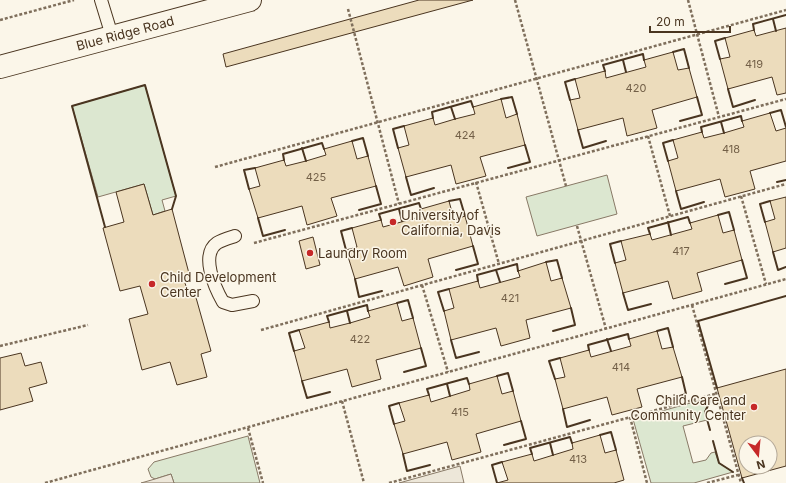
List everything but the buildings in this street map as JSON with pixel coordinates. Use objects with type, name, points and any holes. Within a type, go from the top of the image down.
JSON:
[{"type":"street","name":"Blue Ridge Road","points":[[0,66],[250,0]]},
{"type":"lane","points":[[101,0],[112,36]]},
{"type":"lane","points":[[235,236],[216,244],[209,254],[209,261],[218,295],[223,302],[232,305],[253,301]]},
{"type":"path","points":[[0,20],[74,0]]},
{"type":"path","points":[[516,0],[566,186]]},
{"type":"path","points":[[688,0],[719,117]]},
{"type":"path","points":[[348,9],[399,204]]},
{"type":"path","points":[[215,167],[697,36],[786,10]]},
{"type":"path","points":[[251,243],[786,99]]},
{"type":"path","points":[[648,136],[670,216]]},
{"type":"path","points":[[476,182],[499,264]]},
{"type":"path","points":[[260,330],[786,184]]},
{"type":"path","points":[[741,196],[766,285]]},
{"type":"path","points":[[577,226],[606,329]]},
{"type":"path","points":[[45,483],[786,279]]},
{"type":"path","points":[[422,285],[448,372]]},
{"type":"path","points":[[692,305],[715,394],[741,483]]},
{"type":"path","points":[[0,346],[88,325]]},
{"type":"path","points":[[389,483],[715,394]]},
{"type":"path","points":[[342,401],[364,483]]},
{"type":"path","points":[[630,417],[647,483]]},
{"type":"path","points":[[248,427],[263,483]]},
{"type":"path","points":[[707,483],[738,475]]},
{"type":"green space","points":[[145,85],[176,196],[162,200],[165,211],[153,215],[144,184],[98,197],[72,106]]},
{"type":"green space","points":[[607,175],[617,214],[537,236],[526,197]]},
{"type":"green space","points":[[712,397],[705,411],[707,420],[683,426],[693,463],[706,460],[711,453],[715,452],[719,463],[733,472],[694,483],[651,483],[633,419]]},
{"type":"green space","points":[[248,436],[260,483],[174,483],[171,474],[155,479],[151,477],[148,469],[154,462]]},
{"type":"shaded area","points":[[460,466],[464,483],[399,483]]},
{"type":"shaded area","points":[[171,474],[174,483],[141,483],[155,479]]},
{"type":"wall","points":[[754,30],[753,24],[786,15]]},
{"type":"wall","points":[[773,19],[776,31]]},
{"type":"wall","points":[[720,59],[715,41],[725,38]]},
{"type":"wall","points":[[673,52],[684,49],[689,68]]},
{"type":"wall","points":[[605,71],[603,65],[643,54],[644,60]]},
{"type":"wall","points":[[623,60],[626,72]]},
{"type":"wall","points":[[570,100],[565,82],[575,79]]},
{"type":"wall","points":[[105,227],[72,106],[145,85],[176,196],[172,209]]},
{"type":"wall","points":[[728,89],[733,107],[755,100]]},
{"type":"wall","points":[[501,99],[512,97],[517,114]]},
{"type":"wall","points":[[680,121],[702,115],[697,97]]},
{"type":"wall","points":[[433,118],[432,112],[471,101],[473,107]]},
{"type":"wall","points":[[451,107],[455,119]]},
{"type":"wall","points":[[770,113],[781,110],[786,127]]},
{"type":"wall","points":[[702,132],[701,127],[741,116],[742,121]]},
{"type":"wall","points":[[721,122],[724,133]]},
{"type":"wall","points":[[398,148],[393,129],[404,126]]},
{"type":"wall","points":[[578,130],[583,148],[606,141]]},
{"type":"wall","points":[[352,141],[363,138],[368,156]]},
{"type":"wall","points":[[668,161],[663,143],[673,140]]},
{"type":"wall","points":[[284,160],[283,154],[322,143],[324,149]]},
{"type":"wall","points":[[508,168],[530,162],[525,145]]},
{"type":"wall","points":[[302,148],[306,161]]},
{"type":"wall","points":[[249,189],[244,170],[255,168]]},
{"type":"wall","points":[[406,177],[411,195],[434,188]]},
{"type":"wall","points":[[777,182],[786,180]]},
{"type":"wall","points":[[359,210],[381,204],[376,186]]},
{"type":"wall","points":[[676,191],[681,209],[704,202]]},
{"type":"wall","points":[[449,201],[460,199],[465,216]]},
{"type":"wall","points":[[765,222],[760,204],[770,201]]},
{"type":"wall","points":[[381,220],[379,214],[419,203],[421,209]]},
{"type":"wall","points":[[399,209],[402,221]]},
{"type":"wall","points":[[718,215],[729,212],[734,230]]},
{"type":"wall","points":[[650,234],[648,228],[688,217],[690,223]]},
{"type":"wall","points":[[258,218],[263,236],[285,230]]},
{"type":"wall","points":[[668,222],[671,235]]},
{"type":"wall","points":[[346,250],[341,231],[352,228]]},
{"type":"wall","points":[[615,263],[610,244],[621,241]]},
{"type":"wall","points":[[456,270],[478,264],[473,246]]},
{"type":"wall","points":[[773,252],[778,270],[786,267]]},
{"type":"wall","points":[[546,262],[557,260],[562,278]]},
{"type":"wall","points":[[725,284],[747,278],[742,260]]},
{"type":"wall","points":[[478,281],[477,275],[517,264],[518,271]]},
{"type":"wall","points":[[496,270],[500,282]]},
{"type":"wall","points":[[355,279],[359,297],[382,291]]},
{"type":"wall","points":[[444,311],[438,292],[449,289]]},
{"type":"wall","points":[[623,293],[628,310],[651,304]]},
{"type":"wall","points":[[717,388],[698,321],[786,296]]},
{"type":"wall","points":[[397,303],[408,300],[413,318]]},
{"type":"wall","points":[[329,322],[327,316],[367,305],[368,311]]},
{"type":"wall","points":[[553,331],[575,325],[571,308]]},
{"type":"wall","points":[[347,311],[350,323]]},
{"type":"wall","points":[[657,331],[668,328],[673,347]]},
{"type":"wall","points":[[294,351],[289,333],[299,330]]},
{"type":"wall","points":[[589,350],[588,345],[628,334],[629,339]]},
{"type":"wall","points":[[607,339],[611,351]]},
{"type":"wall","points":[[451,340],[456,358],[479,352]]},
{"type":"wall","points":[[404,372],[426,366],[421,348]]},
{"type":"wall","points":[[555,379],[549,361],[560,358]]},
{"type":"wall","points":[[497,376],[508,373],[513,391]]},
{"type":"wall","points":[[664,401],[686,394],[682,377]]},
{"type":"wall","points":[[429,395],[427,389],[467,378],[469,384]]},
{"type":"wall","points":[[302,381],[307,398],[330,392]]},
{"type":"wall","points":[[447,384],[450,396]]},
{"type":"wall","points":[[710,430],[705,412],[712,397]]},
{"type":"wall","points":[[394,424],[389,406],[399,403]]},
{"type":"wall","points":[[563,409],[567,427],[590,420]]},
{"type":"wall","points":[[504,445],[526,439],[521,421]]},
{"type":"wall","points":[[600,435],[611,432],[616,450]]},
{"type":"wall","points":[[532,454],[530,448],[570,437],[572,443]]},
{"type":"wall","points":[[713,441],[719,463],[733,472]]},
{"type":"wall","points":[[550,443],[553,455]]},
{"type":"wall","points":[[403,454],[407,471],[430,465]]},
{"type":"wall","points":[[497,483],[492,465],[502,462]]},
{"type":"wall","points":[[742,478],[744,483]]},
{"type":"place","name":"University of California, Davis","points":[[393,222]]},
{"type":"place","name":"Laundry Room","points":[[310,253]]},
{"type":"place","name":"Child Development Center","points":[[152,284]]},
{"type":"place","name":"Child Care and Community Center","points":[[754,407]]}]
